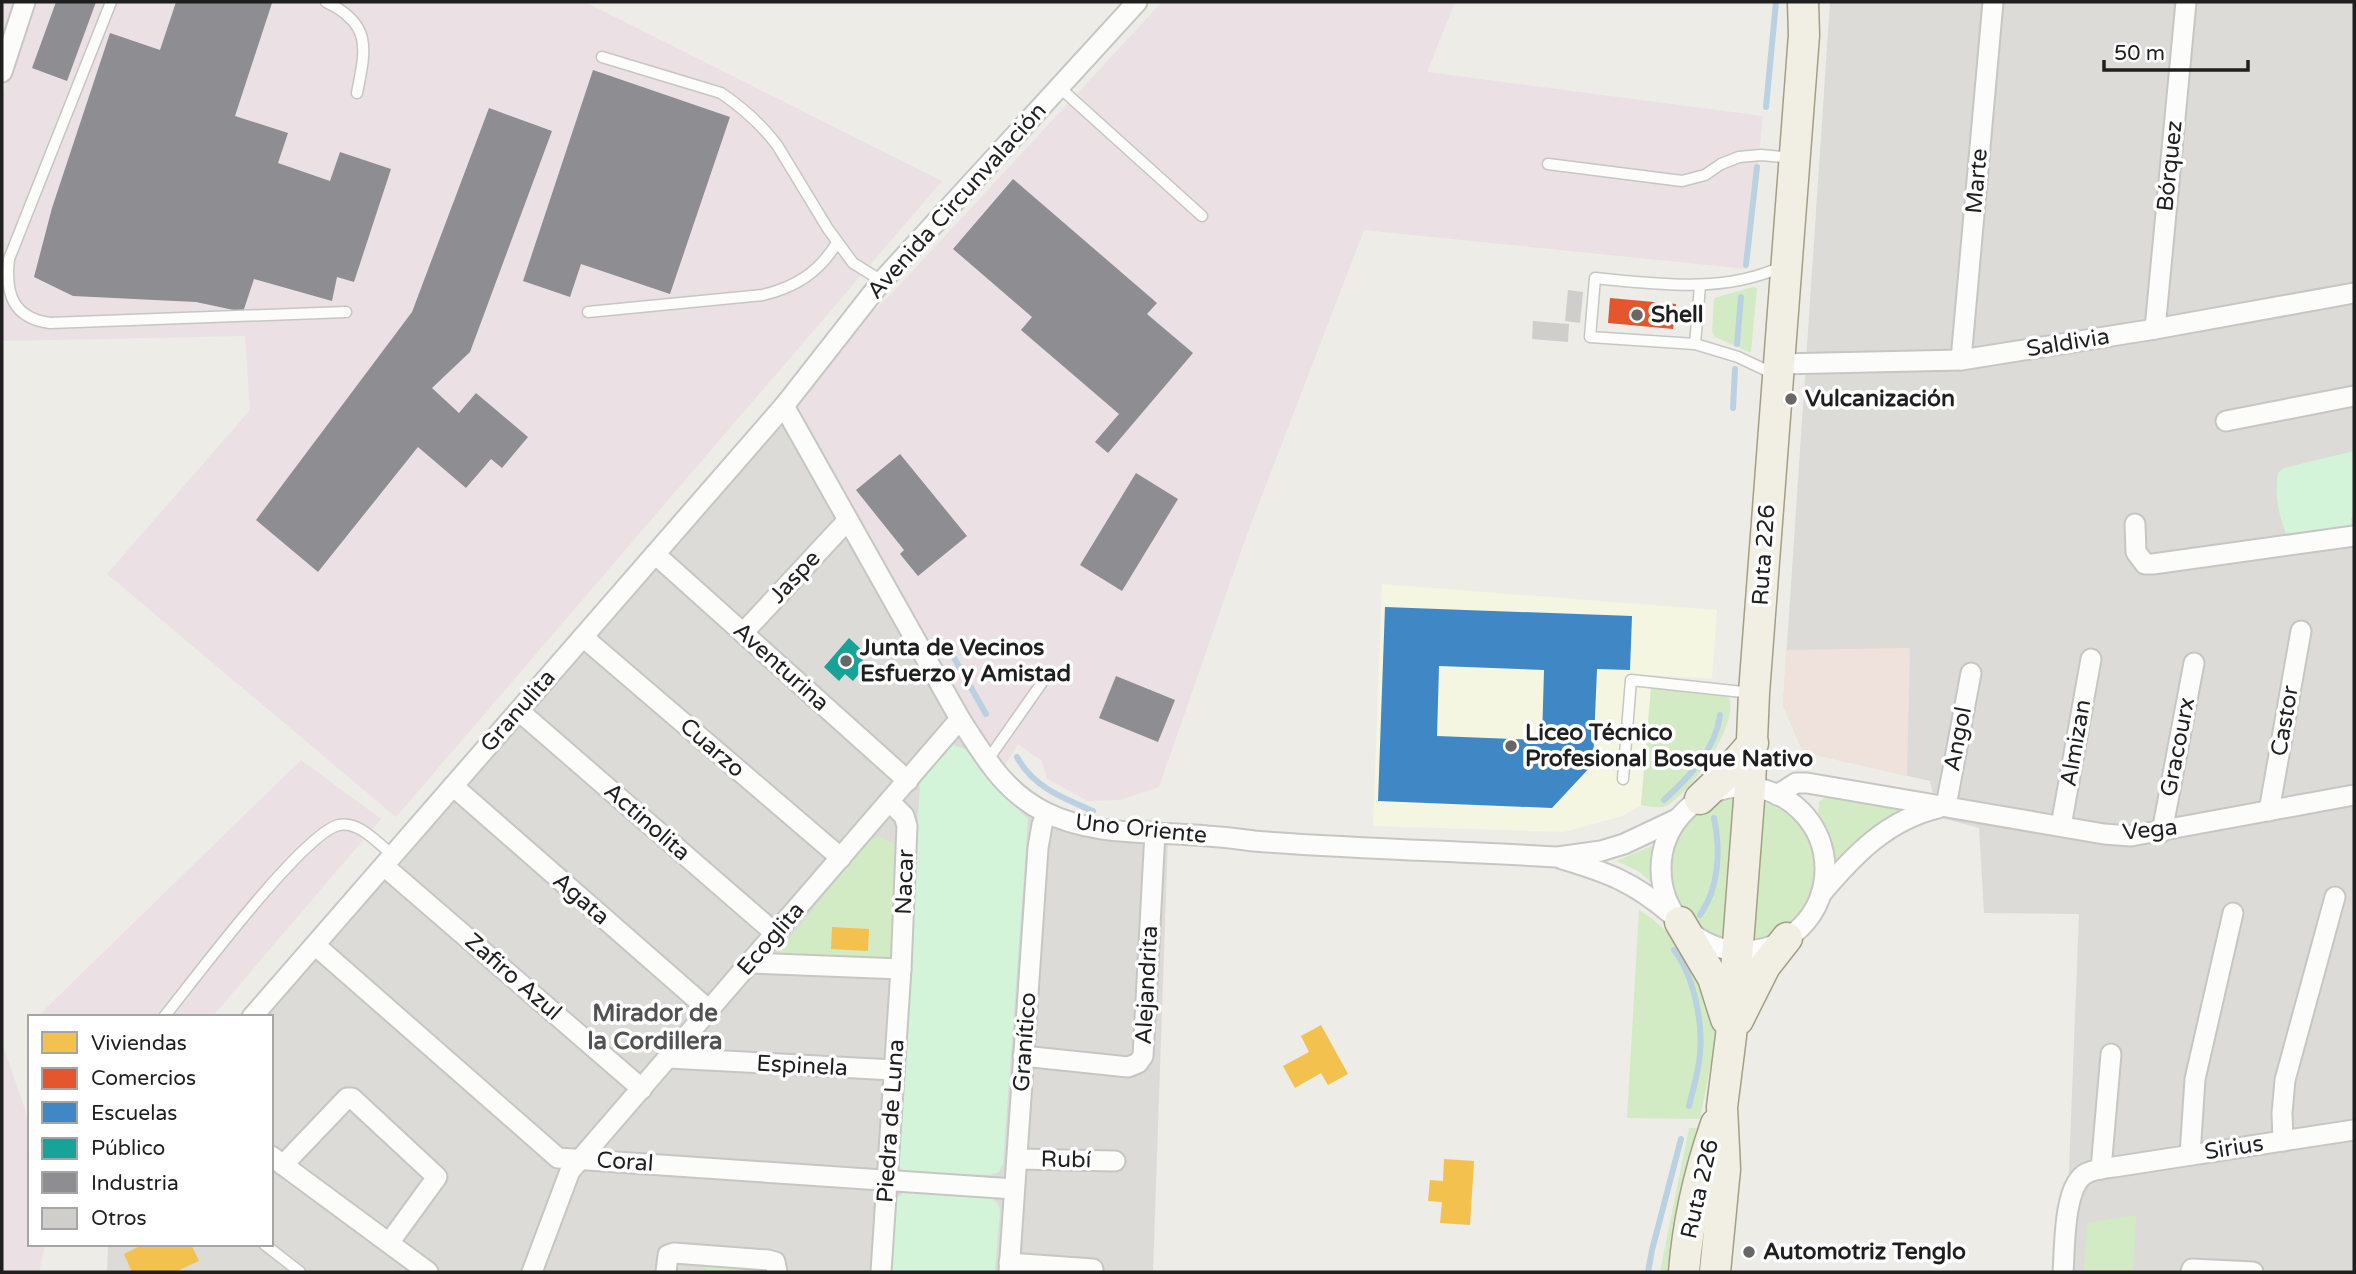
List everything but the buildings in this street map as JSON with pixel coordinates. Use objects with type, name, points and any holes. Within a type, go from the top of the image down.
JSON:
[{"type":"main road","name":"Ruta 226","points":[[1715,1272],[1725,1169],[1722,1107],[1731,1036],[1737,951],[1766,791],[1753,743],[1754,693],[1804,35],[1803,2]]},
{"type":"main road","points":[[1700,799],[1753,743]]},
{"type":"main road","points":[[1681,922],[1713,978],[1731,1036]]},
{"type":"main road","points":[[1731,1036],[1763,971],[1787,939]]},
{"type":"main road","name":"Ruta 226","points":[[1684,1272],[1689,1225],[1701,1168],[1722,1107]]},
{"type":"street","points":[[2,72],[25,2]]},
{"type":"street","name":"Avenida Circunvalación","points":[[784,406],[882,281],[1137,2]]},
{"type":"street","name":"Marte","points":[[1961,360],[1993,2]]},
{"type":"street","name":"Bórquez","points":[[2155,329],[2186,2]]},
{"type":"street","name":"Saldivia","points":[[1778,370],[1961,360],[2354,293]]},
{"type":"street","points":[[2226,421],[2354,396]]},
{"type":"street","name":"Uno Oriente","points":[[784,406],[960,719],[987,761],[1010,789],[1046,813],[1094,828],[1558,858],[1601,851],[1678,819]]},
{"type":"street","name":"Granulita","points":[[255,1015],[784,406]]},
{"type":"street","name":"Jaspe","points":[[743,633],[847,521]]},
{"type":"street","points":[[2135,524],[2136,552],[2145,564],[2354,536]]},
{"type":"street","name":"Aventurina","points":[[655,554],[908,781]]},
{"type":"street","name":"Castor","points":[[2269,811],[2301,631]]},
{"type":"street","name":"Cuarzo","points":[[583,637],[841,858]]},
{"type":"street","name":"Almizan","points":[[2061,826],[2091,659]]},
{"type":"street","name":"Gracourx","points":[[2162,832],[2194,663]]},
{"type":"street","name":"Angol","points":[[1946,806],[1971,673]]},
{"type":"street","name":"Actinolita","points":[[519,710],[776,934]]},
{"type":"street","name":"Ecoglita","points":[[532,1272],[570,1171],[960,719]]},
{"type":"street","name":"Vega","points":[[1700,799],[1716,791],[1732,788],[1766,791],[1796,783],[1807,783],[2132,836],[2354,795]]},
{"type":"street","name":"Agata","points":[[453,786],[710,1010]]},
{"type":"street","points":[[1737,951],[1763,949],[1787,939],[1813,912],[1821,894],[1825,871],[1822,848],[1812,826],[1797,808],[1766,791]]},
{"type":"street","points":[[1681,922],[1670,907],[1664,890],[1662,853],[1668,835],[1678,819],[1700,799]]},
{"type":"street","name":"Nacar","points":[[890,802],[907,821],[901,969]]},
{"type":"street","name":"Vega","points":[[1821,894],[1858,854],[1889,827],[1909,817],[1946,806]]},
{"type":"street","name":"Granítico","points":[[1009,1267],[1039,834],[1046,813]]},
{"type":"street","name":"Alejandrita","points":[[1023,1056],[1128,1067],[1138,1063],[1143,1056],[1154,832]]},
{"type":"street","name":"Uno Oriente","points":[[1558,858],[1611,874],[1634,886],[1697,937],[1716,947],[1737,951]]},
{"type":"street","name":"Zafiro Azul","points":[[388,861],[642,1089]]},
{"type":"street","points":[[2283,1141],[2282,1113],[2286,1080],[2335,897]]},
{"type":"street","points":[[2190,1155],[2195,1079],[2233,913]]},
{"type":"street","name":"Coral","points":[[315,945],[555,1157],[1014,1189]]},
{"type":"street","points":[[751,963],[901,969]]},
{"type":"street","name":"Piedra de Luna","points":[[881,1272],[901,969]]},
{"type":"street","points":[[2063,1272],[2068,1213],[2074,1186],[2084,1174],[2107,1168],[2111,1054]]},
{"type":"street","name":"Espinela","points":[[668,1058],[894,1070]]},
{"type":"street","points":[[389,1243],[437,1177],[352,1098],[347,1098],[277,1160],[428,1272]]},
{"type":"street","name":"Sirius","points":[[2107,1168],[2354,1130]]},
{"type":"street","name":"Rubí","points":[[1017,1159],[1115,1161]]},
{"type":"street","points":[[666,1272],[668,1255],[674,1253],[768,1260],[775,1262],[777,1272]]},
{"type":"street","points":[[1009,1267],[1093,1269],[1093,1272]]},
{"type":"street","points":[[2191,1272],[2192,1269],[2253,1272]]},
{"type":"lane","points":[[111,2],[9,259],[8,286],[18,308],[36,321],[50,323],[346,312]]},
{"type":"lane","points":[[326,2],[344,10],[356,21],[363,42],[363,64],[357,93]]},
{"type":"lane","points":[[602,57],[721,93],[738,105],[777,145],[852,263],[882,281]]},
{"type":"lane","points":[[1059,87],[1202,216]]},
{"type":"lane","points":[[1548,164],[1682,181],[1705,175],[1721,164],[1739,157],[1761,155],[1794,159]]},
{"type":"lane","points":[[588,312],[763,295],[780,291],[809,276],[825,261],[837,243]]},
{"type":"lane","points":[[1778,370],[1695,344],[1590,337],[1595,278],[1700,286],[1733,282],[1786,264]]},
{"type":"lane","points":[[1695,344],[1700,286]]},
{"type":"lane","points":[[1623,779],[1631,680],[1754,693]]},
{"type":"lane","points":[[987,761],[1041,684]]},
{"type":"lane","points":[[166,1015],[265,893],[304,849],[319,837],[339,825],[356,826],[388,861]]},
{"type":"lane","points":[[267,1246],[300,1272]]},
{"type":"shaded area","points":[[2,2],[14,2],[2,39]]},
{"type":"shaded area","points":[[33,2],[585,2],[942,181],[396,817],[107,574],[250,410],[245,336],[2,341],[2,96]]},
{"type":"shaded area","points":[[1162,2],[1455,2],[1427,72],[1763,116],[1747,269],[1364,230],[1246,537],[1159,787],[1120,800],[1088,801],[1047,779],[1042,761],[1018,744],[1004,767],[962,702],[786,396],[894,291]]},
{"type":"shaded area","points":[[1830,2],[2354,2],[2354,1272],[2065,1272],[2079,914],[1984,913],[1979,828],[1938,817],[1930,781],[1803,752],[1783,705]]},
{"type":"shaded area","points":[[786,396],[962,702],[1004,767],[1032,793],[1066,811],[1103,821],[1161,819],[1168,837],[1153,1272],[107,1272],[108,1246],[273,1246],[273,1015],[256,1015]]},
{"type":"shaded area","name":"Liceo Técnico Profesional Bosque Nativo","points":[[1382,584],[1717,610],[1712,679],[1652,675],[1641,805],[1622,816],[1564,832],[1373,826]]},
{"type":"shaded area","points":[[1910,648],[1907,776],[1803,752],[1783,705],[1786,650]]},
{"type":"shaded area","points":[[301,760],[381,819],[214,1015],[39,1015]]},
{"type":"shaded area","points":[[2,1043],[28,1118],[28,1246],[45,1246],[39,1272],[2,1272]]},
{"type":"green space","points":[[1757,288],[1749,352],[1715,337],[1712,331],[1714,298]]},
{"type":"green space","points":[[2354,451],[2352,531],[2288,538],[2278,506],[2278,473],[2284,468]]},
{"type":"green space","points":[[1651,687],[1727,694],[1730,705],[1728,720],[1711,756],[1686,789],[1663,807],[1641,805]]},
{"type":"green space","points":[[952,745],[966,749],[992,784],[1028,819],[1003,1164],[999,1172],[990,1175],[905,1172],[898,1165],[920,784],[945,750]]},
{"type":"green space","points":[[1830,794],[1914,809],[1832,870],[1831,850],[1818,817],[1819,802]]},
{"type":"green space","points":[[1735,799],[1724,938],[1705,932],[1690,921],[1671,891],[1668,873],[1676,836],[1687,820],[1703,808]]},
{"type":"green space","points":[[1763,802],[1786,812],[1803,829],[1815,858],[1815,874],[1813,889],[1799,916],[1787,927],[1751,941]]},
{"type":"green space","points":[[879,836],[895,845],[898,858],[891,960],[778,956],[779,951],[870,839]]},
{"type":"green space","points":[[1659,843],[1654,856],[1652,883],[1638,871],[1616,861]]},
{"type":"green space","points":[[1639,910],[1655,921],[1679,946],[1695,973],[1716,1021],[1717,1032],[1700,1119],[1627,1118]]},
{"type":"green space","points":[[1689,1128],[1698,1128],[1686,1186],[1674,1272],[1660,1272]]},
{"type":"green space","points":[[903,1193],[988,1196],[994,1200],[1000,1210],[995,1272],[890,1272],[896,1199]]},
{"type":"green space","points":[[2136,1215],[2133,1272],[2084,1272],[2087,1223]]},
{"type":"green space","points":[[706,1264],[767,1268],[770,1272],[705,1272]]},
{"type":"waterway","points":[[1766,107],[1776,2]]},
{"type":"waterway","points":[[1746,265],[1757,167]]},
{"type":"waterway","points":[[1737,344],[1741,297]]},
{"type":"waterway","points":[[1733,408],[1735,369]]},
{"type":"waterway","points":[[945,642],[986,714]]},
{"type":"waterway","points":[[1664,800],[1700,762],[1713,740],[1720,715]]},
{"type":"waterway","points":[[1017,757],[1040,784],[1093,811]]},
{"type":"waterway","points":[[1700,915],[1711,893],[1717,868],[1714,818]]},
{"type":"waterway","points":[[1674,950],[1691,985],[1700,1027],[1699,1059],[1689,1106]]},
{"type":"waterway","points":[[1648,1272],[1681,1139]]},
{"type":"place","name":"Shell","points":[[1637,315]]},
{"type":"place","name":"Vulcanización","points":[[1791,399]]},
{"type":"place","name":"Junta de Vecinos Esfuerzo y Amistad","points":[[846,661]]},
{"type":"place","name":"Liceo Técnico Profesional Bosque Nativo","points":[[1511,746]]},
{"type":"place","name":"Automotriz Tenglo","points":[[1749,1252]]},
{"type":"district","name":"Mirador de la Cordillera","points":[[655,1027]]}]
